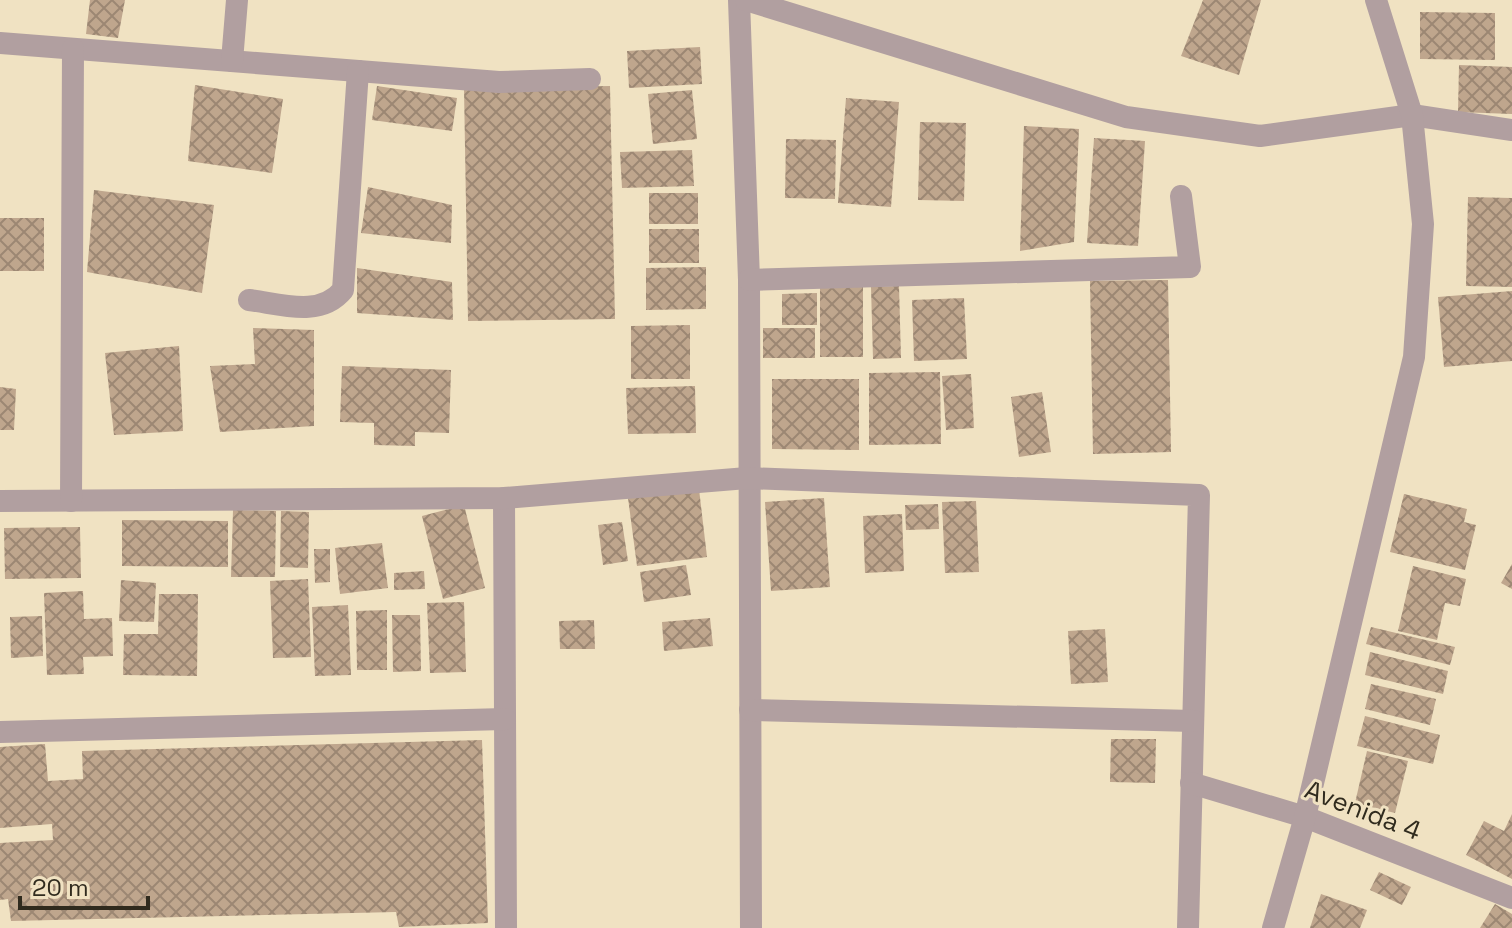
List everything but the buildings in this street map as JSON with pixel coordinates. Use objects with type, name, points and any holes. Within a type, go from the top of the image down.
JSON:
[{"type":"street","points":[[232,61],[237,0]]},
{"type":"street","points":[[739,0],[749,280],[747,478],[751,928]]},
{"type":"street","points":[[746,0],[1126,117],[1260,136],[1412,115],[1512,130]]},
{"type":"street","points":[[1273,928],[1305,817],[1414,357],[1423,224],[1412,115],[1376,0]]},
{"type":"street","points":[[0,43],[499,82],[590,79]]},
{"type":"street","points":[[71,501],[73,49]]},
{"type":"street","points":[[249,300],[314,308],[332,304],[343,290],[358,71]]},
{"type":"street","points":[[749,280],[1190,267],[1181,196]]},
{"type":"street","points":[[0,501],[504,498],[747,478],[1199,495],[1188,928]]},
{"type":"street","points":[[504,498],[506,928]]},
{"type":"street","points":[[750,710],[1193,721]]},
{"type":"street","points":[[0,732],[505,719]]},
{"type":"street","name":"Avenida 4","points":[[1191,783],[1305,817],[1512,898]]}]
